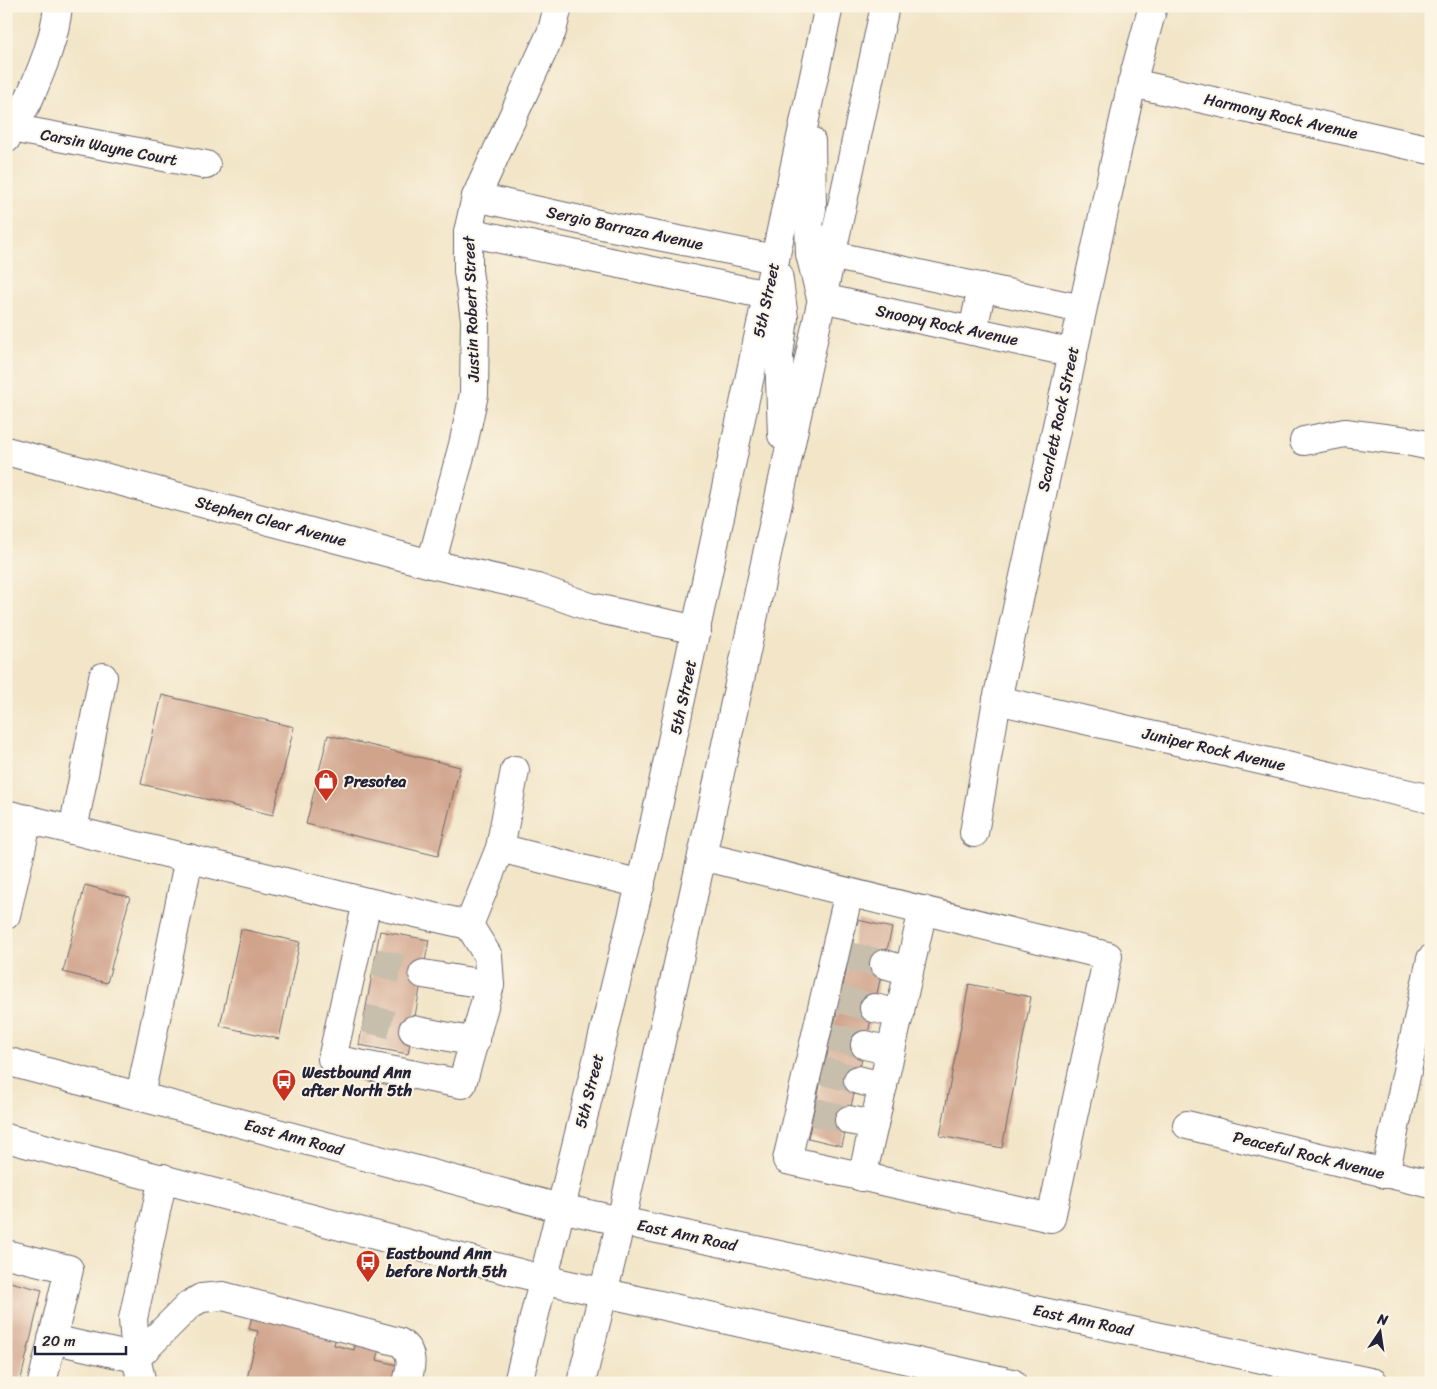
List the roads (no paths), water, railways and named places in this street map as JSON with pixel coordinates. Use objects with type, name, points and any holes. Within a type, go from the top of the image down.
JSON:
[{"type":"main road","points":[[9,134],[28,100],[47,54],[56,25],[58,6]]},
{"type":"main road","name":"Justin Robert Street","points":[[431,564],[463,445],[474,394],[475,319],[468,271],[468,232],[476,197],[552,31],[558,6]]},
{"type":"main road","name":"5th Street","points":[[518,1383],[542,1279],[641,884],[697,630],[829,6]]},
{"type":"main road","points":[[581,1383],[621,1220],[702,856],[885,6]]},
{"type":"main road","name":"Scarlett Rock Street","points":[[974,833],[997,700],[1132,83],[1153,6]]},
{"type":"main road","name":"Harmony Rock Avenue","points":[[1132,83],[1431,150]]},
{"type":"main road","points":[[810,95],[812,209],[809,224],[810,254],[822,298]]},
{"type":"main road","name":"Carsin Wayne Court","points":[[9,134],[206,165]]},
{"type":"main road","name":"Sergio Barraza Avenue","points":[[476,197],[775,260]]},
{"type":"main road","points":[[599,259],[607,226]]},
{"type":"main road","points":[[468,232],[767,295]]},
{"type":"main road","points":[[831,255],[1082,309]]},
{"type":"main road","points":[[775,260],[784,318],[779,355],[783,479]]},
{"type":"main road","points":[[973,331],[982,287]]},
{"type":"main road","name":"Snoopy Rock Avenue","points":[[822,298],[1073,353]]},
{"type":"main road","points":[[1304,442],[1345,433],[1431,446]]},
{"type":"main road","name":"Stephen Clear Avenue","points":[[6,450],[431,564],[537,588],[590,607],[697,630]]},
{"type":"main road","points":[[73,830],[103,677]]},
{"type":"main road","name":"Juniper Rock Avenue","points":[[997,700],[1431,799]]},
{"type":"main road","points":[[469,925],[500,848],[515,770]]},
{"type":"main road","points":[[6,915],[17,816],[367,902],[469,925],[488,956],[490,986],[462,1084],[332,1059],[353,1016],[365,960],[367,902]]},
{"type":"main road","points":[[500,848],[641,884]]},
{"type":"main road","points":[[702,856],[923,910],[1108,956],[1051,1218],[787,1160],[806,1111],[816,1070],[842,954],[849,892]]},
{"type":"main road","points":[[140,1096],[189,858]]},
{"type":"main road","points":[[862,1176],[862,1122],[871,1083],[891,1051],[887,1011],[897,968],[923,910]]},
{"type":"main road","points":[[1385,1174],[1431,959]]},
{"type":"main road","points":[[423,974],[490,986]]},
{"type":"main road","points":[[413,1030],[475,1042]]},
{"type":"main road","points":[[865,1045],[891,1051]]},
{"type":"main road","name":"East Ann Road","points":[[6,1061],[560,1208],[1374,1383]]},
{"type":"main road","name":"Peaceful Rock Avenue","points":[[1187,1125],[1431,1184]]},
{"type":"main road","points":[[6,1138],[542,1279],[1012,1383]]},
{"type":"main road","points":[[138,1370],[133,1319],[134,1310],[163,1178]]},
{"type":"main road","points":[[6,1254],[68,1269],[42,1383]]},
{"type":"main road","points":[[138,1370],[190,1305],[201,1298],[223,1296],[399,1342],[405,1345],[411,1358],[407,1383]]},
{"type":"main road","points":[[52,1339],[138,1370]]},
{"type":"tunnel","points":[[849,956],[884,964]]},
{"type":"tunnel","points":[[374,962],[423,974]]},
{"type":"tunnel","points":[[839,999],[874,1008]]},
{"type":"tunnel","points":[[364,1018],[413,1030]]},
{"type":"tunnel","points":[[831,1037],[865,1045]]},
{"type":"tunnel","points":[[823,1071],[858,1080]]},
{"type":"tunnel","points":[[814,1112],[849,1120]]},
{"type":"place","name":"Presotea","points":[[326,802]]},
{"type":"place","name":"Westbound Ann after North 5th","points":[[284,1102]]},
{"type":"place","name":"Eastbound Ann before North 5th","points":[[368,1283]]}]
